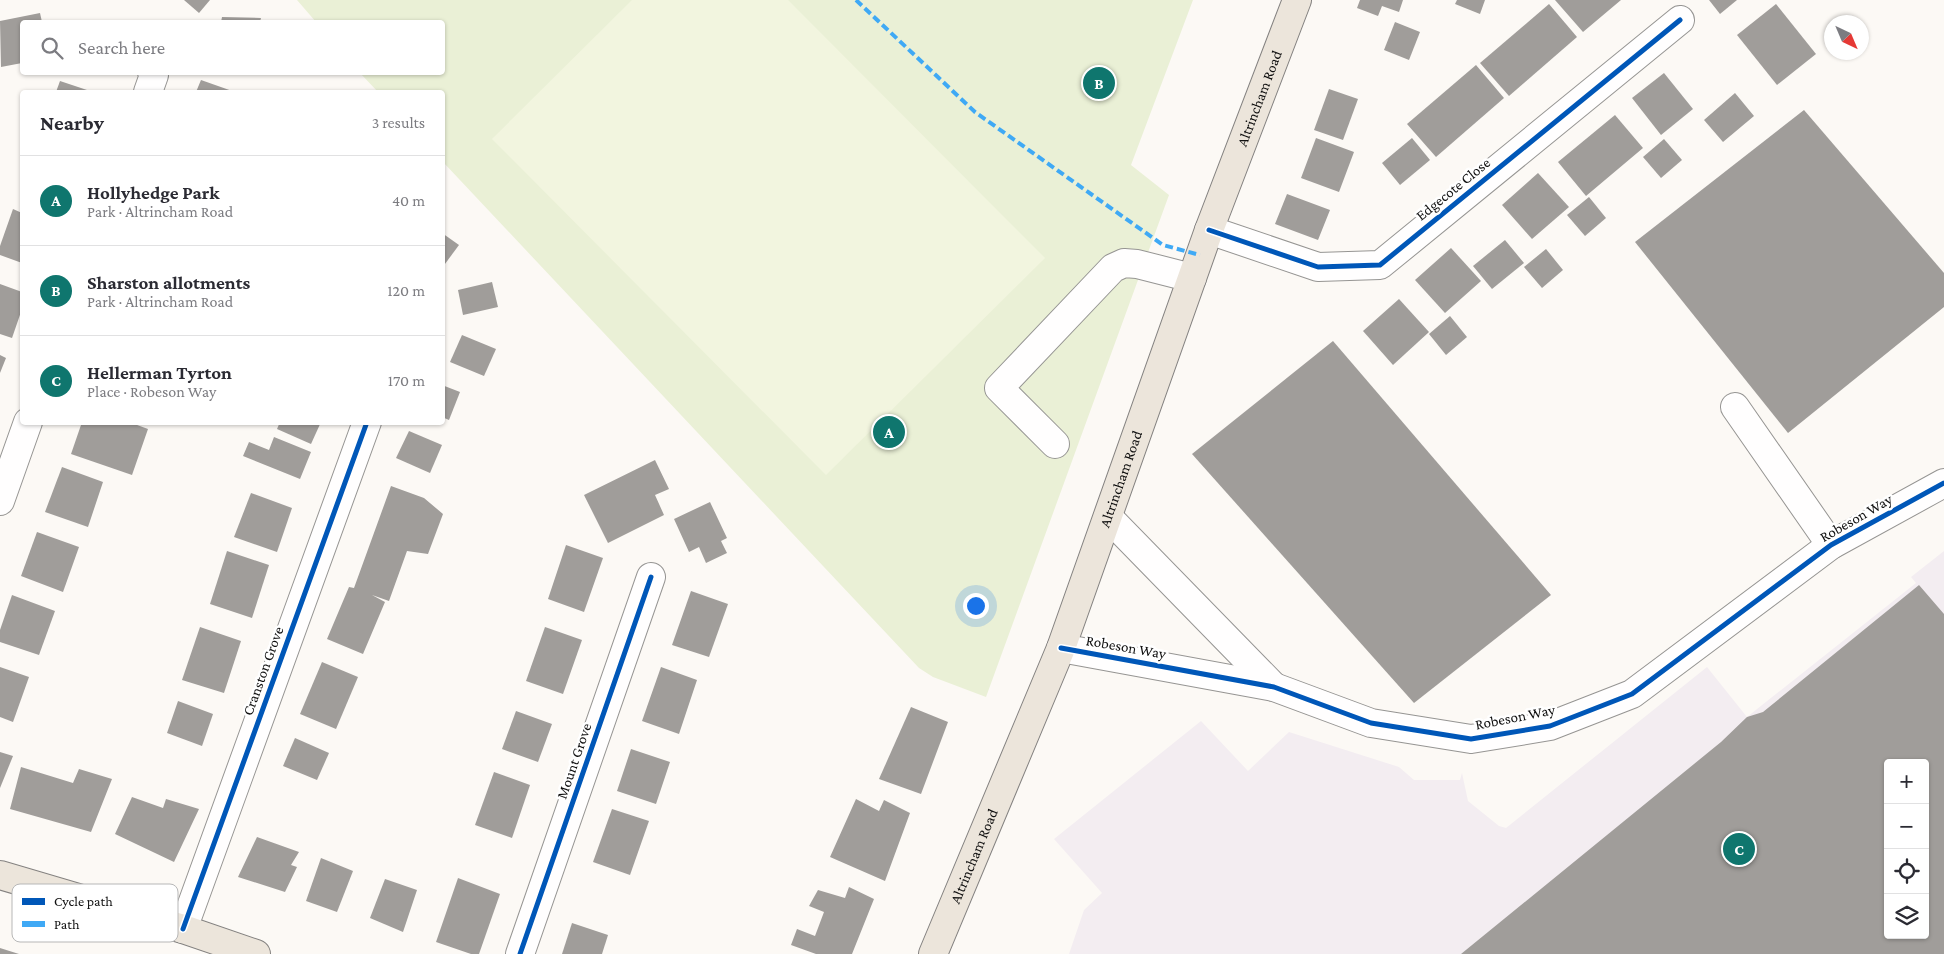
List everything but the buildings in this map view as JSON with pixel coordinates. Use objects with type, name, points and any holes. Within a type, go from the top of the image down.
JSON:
[{"type":"main road","name":"Altrincham Road","points":[[933,954],[1061,648],[1209,230],[1297,0]]},
{"type":"main road","points":[[0,875],[30,884]]},
{"type":"main road","points":[[178,928],[256,954]]},
{"type":"street","name":"Edgecote Close","points":[[1209,230],[1318,267],[1380,266],[1680,20]]},
{"type":"street","points":[[149,90],[154,75]]},
{"type":"street","points":[[1055,444],[999,388],[1113,268],[1124,263],[1137,264],[1192,278]]},
{"type":"street","name":"Robeson Way","points":[[1735,407],[1831,545]]},
{"type":"street","points":[[0,501],[27,425]]},
{"type":"street","name":"Cranston Grove","points":[[183,929],[366,425]]},
{"type":"street","name":"Robeson Way","points":[[1061,648],[1274,687],[1371,723],[1471,739],[1550,726],[1632,694],[1831,545],[1944,482]]},
{"type":"street","name":"Robeson Way","points":[[1108,517],[1274,687]]},
{"type":"street","name":"Mount Grove","points":[[520,954],[651,577]]},
{"type":"shaded area","points":[[1944,551],[1944,954],[1069,954],[1084,910],[1102,893],[1054,839],[1201,721],[1248,771],[1289,732],[1399,767],[1414,780],[1460,780],[1462,773],[1468,801],[1499,826],[1506,828],[1707,667],[1747,717],[1916,583],[1911,577]]},
{"type":"green space","points":[[297,0],[1193,0],[1131,165],[1169,195],[986,697],[933,677],[919,668],[445,164],[445,90],[376,90],[362,75],[445,75],[445,20],[314,20]]},
{"type":"green space","points":[[632,0],[788,0],[1045,258],[826,475],[492,139]]},
{"type":"marked path","points":[[856,0],[975,112],[1163,245],[1200,255]]},
{"type":"cycle path","points":[[1209,230],[1318,267],[1380,265],[1680,20]]},
{"type":"cycle path","points":[[183,929],[366,425]]},
{"type":"cycle path","points":[[1061,648],[1274,687],[1371,723],[1471,739],[1550,726],[1632,694],[1831,545],[1944,483]]},
{"type":"cycle path","points":[[520,954],[651,577]]},
{"type":"place","name":"Sharston allotments","points":[[1099,83]]},
{"type":"place","name":"Hollyhedge Park","points":[[889,432]]},
{"type":"place","name":"Hellerman Tyrton","points":[[1739,849]]}]
